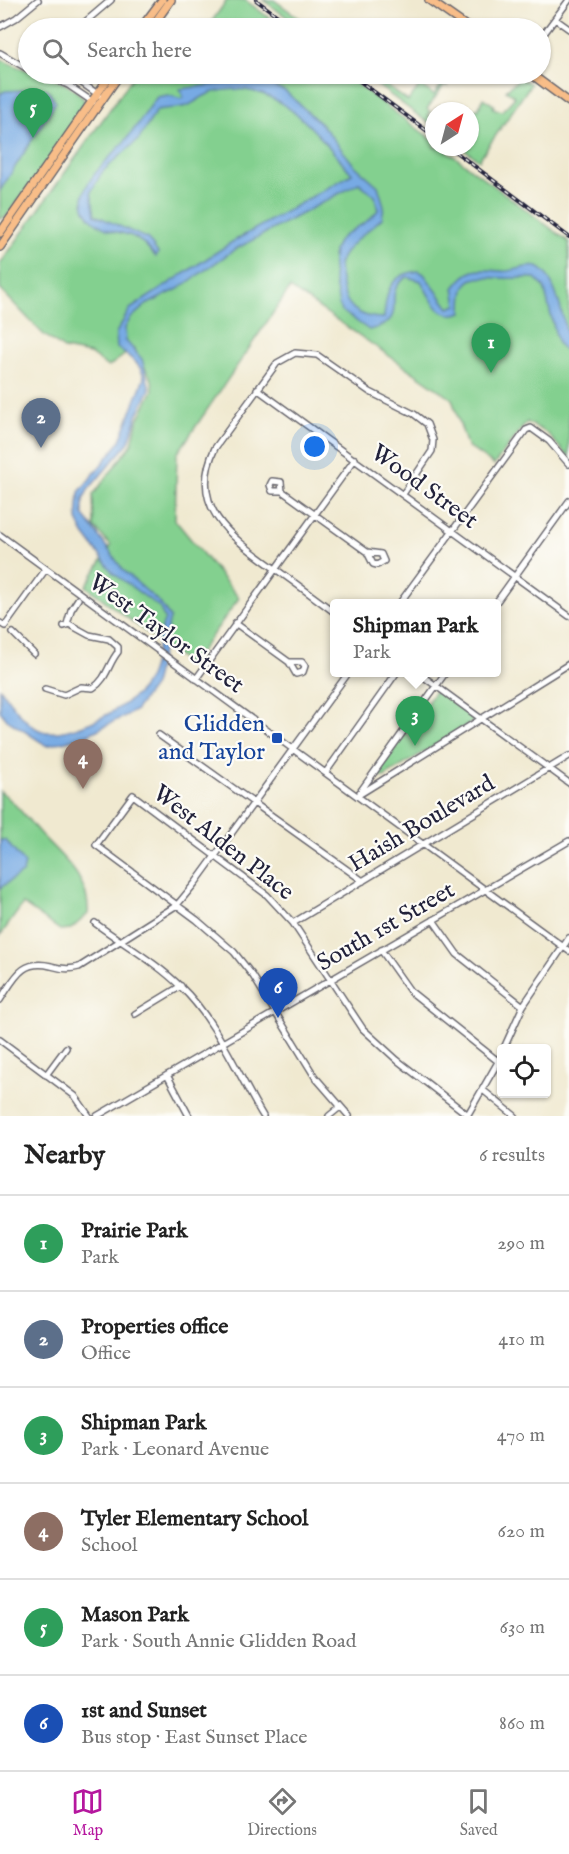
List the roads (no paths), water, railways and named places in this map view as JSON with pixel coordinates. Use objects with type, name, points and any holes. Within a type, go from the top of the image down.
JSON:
[{"type":"main road","points":[[148,18],[162,0]]},
{"type":"main road","points":[[158,18],[171,0]]},
{"type":"main road","points":[[429,0],[455,18]]},
{"type":"main road","points":[[3,232],[99,107],[106,84]]},
{"type":"main road","points":[[0,247],[3,232],[92,101],[101,96],[111,84]]},
{"type":"main road","points":[[545,84],[569,102]]},
{"type":"street","points":[[0,27],[16,18],[38,0]]},
{"type":"street","points":[[90,18],[111,0]]},
{"type":"street","points":[[551,24],[568,0]]},
{"type":"street","points":[[555,19],[569,29]]},
{"type":"street","points":[[0,53],[18,64]]},
{"type":"street","points":[[66,84],[99,107]]},
{"type":"street","points":[[84,84],[101,96]]},
{"type":"street","points":[[330,609],[224,529],[213,511],[207,490],[208,468],[215,448],[257,388],[283,358],[295,353],[308,353],[323,358],[375,396],[421,418],[432,434],[432,451],[403,494]]},
{"type":"street","name":"Wood Street","points":[[257,388],[569,616]]},
{"type":"street","points":[[402,599],[527,429],[533,429],[549,441],[569,464]]},
{"type":"street","points":[[196,679],[355,459]]},
{"type":"street","points":[[282,491],[367,552]]},
{"type":"street","points":[[498,599],[569,501]]},
{"type":"street","name":"West Taylor Street","points":[[0,535],[569,951]]},
{"type":"street","points":[[2,624],[46,569]]},
{"type":"street","points":[[45,689],[64,695],[81,687],[93,687],[105,678],[112,659],[118,652],[118,647],[109,639],[89,635],[66,625],[78,599]]},
{"type":"street","points":[[235,623],[289,662]]},
{"type":"street","points":[[13,633],[34,654]]},
{"type":"street","points":[[357,796],[569,664]]},
{"type":"street","points":[[0,999],[21,971],[32,963],[74,969],[122,942],[177,905],[345,677]]},
{"type":"street","points":[[326,772],[393,677]]},
{"type":"street","points":[[424,677],[569,783]]},
{"type":"street","points":[[357,796],[442,677]]},
{"type":"street","points":[[159,735],[363,881]]},
{"type":"street","name":"Haish Boulevard","points":[[293,922],[425,845],[569,756]]},
{"type":"street","name":"West Alden Place","points":[[177,905],[96,846],[133,795],[256,885],[293,922],[354,1019],[374,1040],[468,1115]]},
{"type":"street","name":"South 1st Street","points":[[97,1116],[569,841]]},
{"type":"street","points":[[177,905],[234,952],[254,976],[315,1077],[349,1116]]},
{"type":"street","points":[[433,920],[442,937],[457,954],[522,1006]]},
{"type":"street","points":[[95,923],[181,986],[198,1007],[263,1116]]},
{"type":"street","points":[[506,1044],[522,1006],[569,938]]},
{"type":"street","points":[[381,950],[410,991],[497,1060]]},
{"type":"street","points":[[135,1014],[181,986]]},
{"type":"street","points":[[0,1040],[77,1098],[89,1116]]},
{"type":"street","points":[[46,1075],[66,1048]]},
{"type":"street","points":[[468,1115],[497,1066]]},
{"type":"street","points":[[167,1075],[189,1116]]},
{"type":"street","points":[[484,1091],[515,1116]]},
{"type":"street","points":[[329,1116],[340,1107]]},
{"type":"street","points":[[111,1108],[116,1116]]},
{"type":"water","points":[[218,84],[268,84],[285,91],[323,126],[354,165],[378,186],[384,206],[382,218],[353,244],[339,264],[345,297],[354,309],[367,316],[384,318],[386,300],[391,286],[395,280],[409,273],[419,271],[424,274],[449,308],[457,305],[454,288],[469,273],[480,270],[505,271],[537,267],[550,281],[560,306],[569,354],[558,344],[544,287],[535,278],[490,277],[470,281],[464,292],[462,312],[447,314],[436,306],[421,281],[407,277],[395,291],[393,313],[390,319],[383,325],[369,330],[342,311],[333,271],[336,246],[344,235],[369,220],[378,210],[375,196],[359,183],[234,250],[178,289],[146,305],[130,319],[125,328],[126,341],[142,359],[150,389],[137,416],[129,442],[88,490],[83,500],[83,514],[123,570],[160,603],[170,618],[154,685],[135,711],[85,736],[47,746],[7,720],[0,711],[0,688],[24,718],[42,731],[66,730],[97,720],[125,703],[144,686],[152,670],[165,619],[159,607],[113,573],[84,534],[77,520],[79,492],[119,443],[144,378],[137,364],[117,348],[116,333],[130,309],[232,242],[352,174],[309,126],[293,112],[276,100],[257,92],[236,89],[214,92],[189,105],[157,110],[139,139],[102,172],[91,192],[95,215],[148,239],[158,253],[156,257],[136,238],[109,230],[94,221],[85,211],[83,200],[91,179],[128,137],[157,97],[168,95],[181,99],[183,97],[180,89]]},
{"type":"water","points":[[47,89],[56,102],[0,191],[0,94],[5,91]]},
{"type":"water","points":[[0,840],[6,841],[25,864],[23,872],[0,888]]},
{"type":"railway","points":[[256,0],[280,18]]},
{"type":"railway","points":[[364,84],[425,129]]},
{"type":"railway","points":[[461,156],[569,237]]},
{"type":"place","name":"Mason Park","points":[[33,138]]},
{"type":"place","name":"Prairie Park","points":[[491,373]]},
{"type":"place","name":"Properties office","points":[[41,448]]},
{"type":"place","name":"Glidden and Taylor","points":[[277,738]]},
{"type":"place","name":"Shipman Park","points":[[415,746]]},
{"type":"place","name":"Tyler Elementary School","points":[[83,789]]},
{"type":"place","name":"1st and Sunset","points":[[278,1018]]}]
